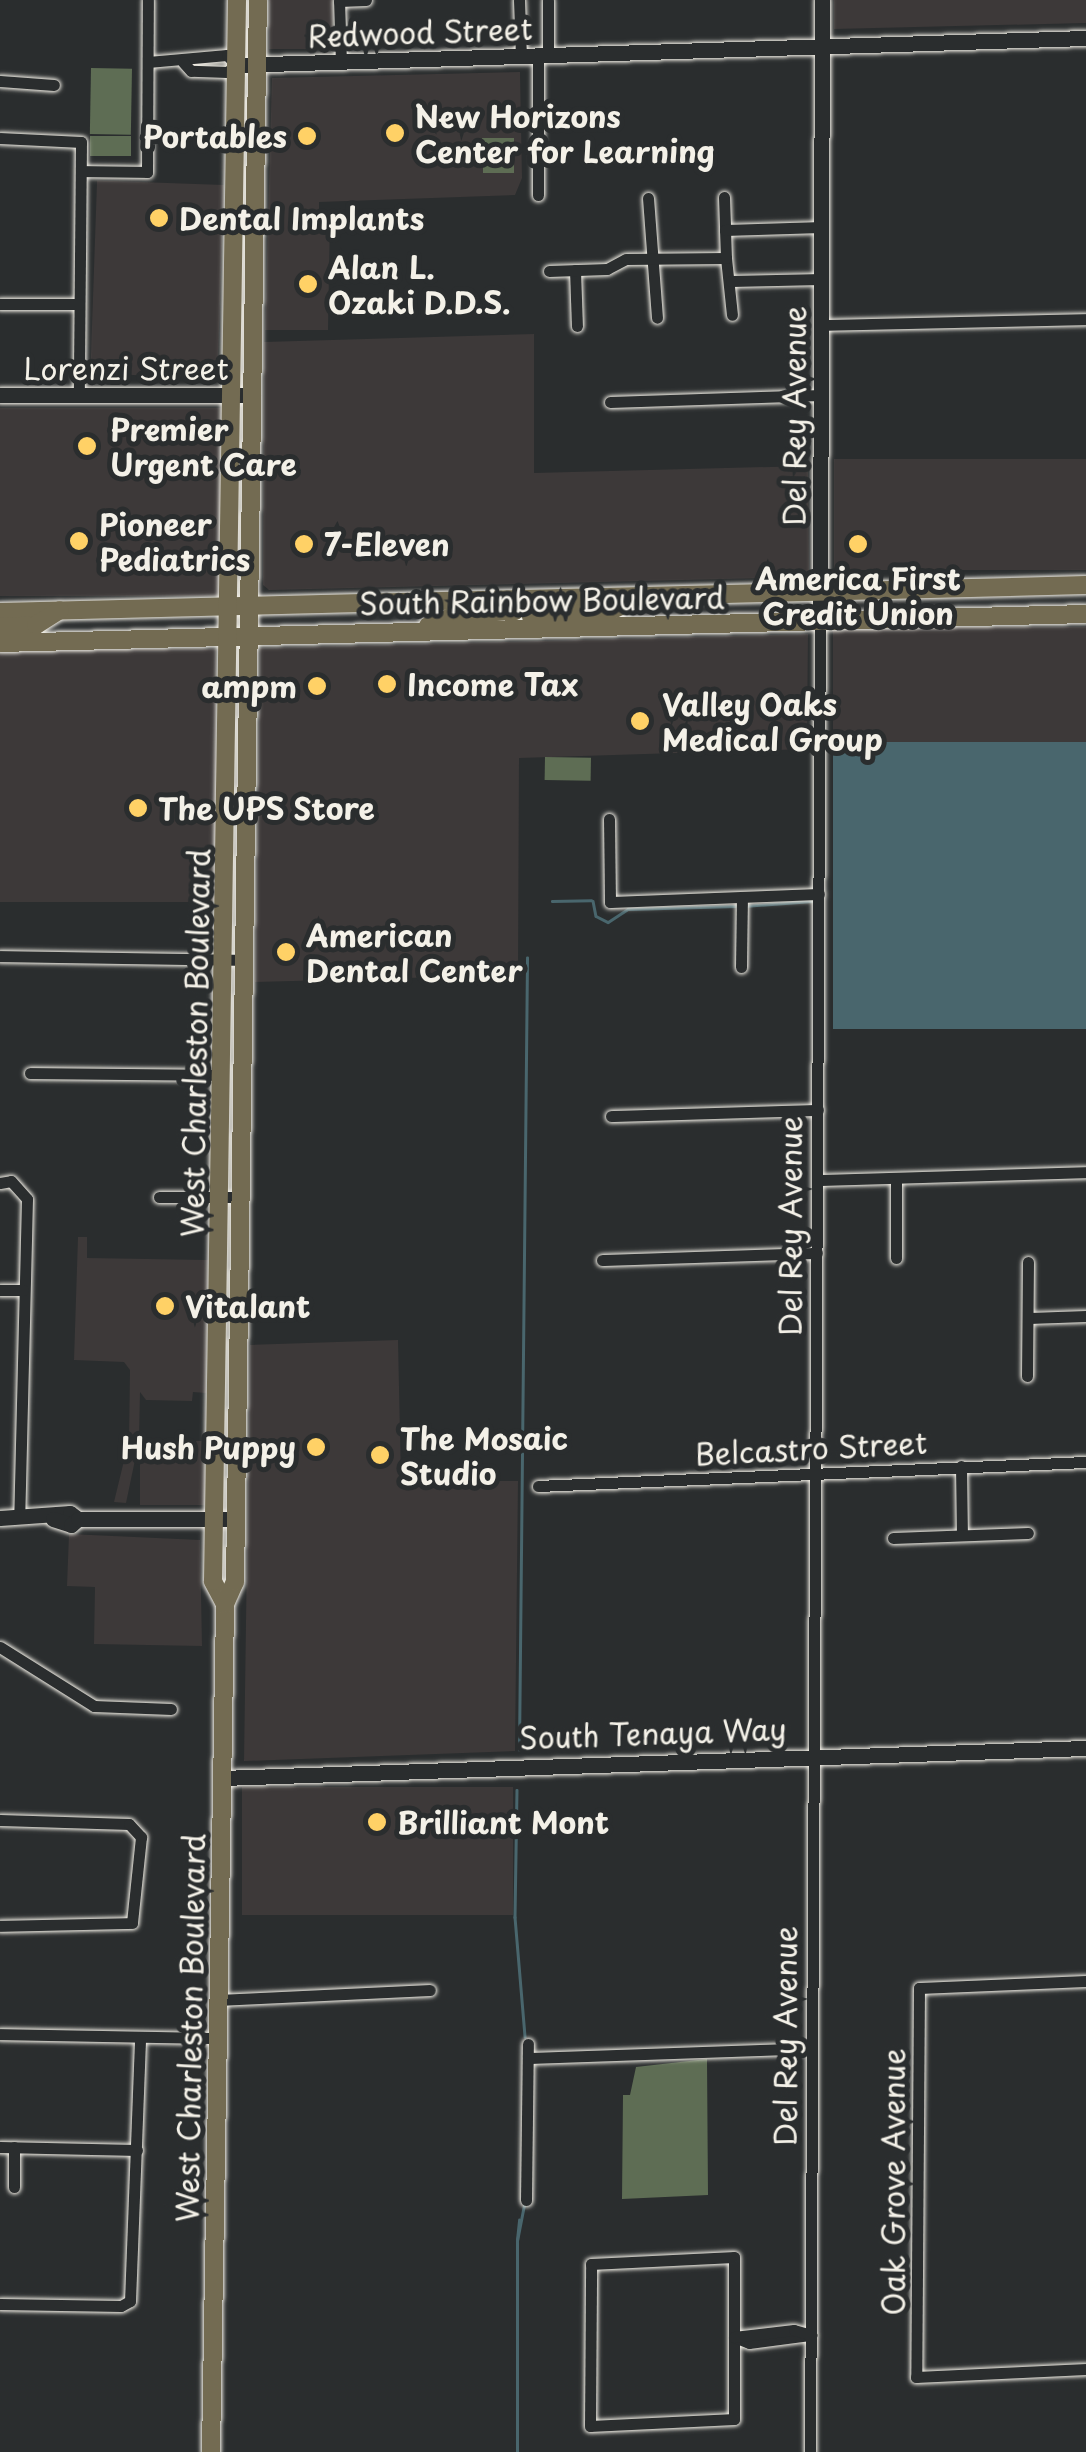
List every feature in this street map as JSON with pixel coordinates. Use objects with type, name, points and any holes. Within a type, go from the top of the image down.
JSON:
[{"type":"main road","name":"West Charleston Boulevard","points":[[224,1604],[213,1581],[237,0]]},
{"type":"main road","name":"West Charleston Boulevard","points":[[211,2452],[224,1604],[235,1582],[258,0]]},
{"type":"main road","name":"South Rainbow Boulevard","points":[[0,612],[1086,585]]},
{"type":"main road","points":[[514,629],[524,617],[608,612],[642,596]]},
{"type":"main road","points":[[414,631],[460,614],[515,611],[520,599]]},
{"type":"main road","points":[[0,627],[36,626],[60,610]]},
{"type":"main road","name":"South Rainbow Boulevard","points":[[0,642],[1086,614]]},
{"type":"street","points":[[80,171],[147,172],[148,0]]},
{"type":"street","points":[[341,63],[340,0],[366,0]]},
{"type":"street","points":[[519,0],[521,56]]},
{"type":"street","points":[[538,195],[548,0]]},
{"type":"street","name":"Del Rey Avenue","points":[[810,2452],[822,0]]},
{"type":"street","name":"Redwood Street","points":[[236,64],[1086,38]]},
{"type":"street","points":[[148,62],[183,62],[191,56],[227,55],[236,64]]},
{"type":"street","points":[[0,81],[54,86]]},
{"type":"street","points":[[0,138],[81,142],[78,395]]},
{"type":"street","points":[[724,197],[732,316]]},
{"type":"street","points":[[648,198],[649,252],[655,259],[657,318]]},
{"type":"street","points":[[726,230],[822,227]]},
{"type":"street","points":[[549,272],[655,259],[726,258]]},
{"type":"street","points":[[574,270],[577,326]]},
{"type":"street","points":[[731,281],[822,279]]},
{"type":"street","points":[[0,304],[80,304]]},
{"type":"street","points":[[822,325],[1086,319]]},
{"type":"street","name":"Lorenzi Street","points":[[0,395],[253,395]]},
{"type":"street","points":[[610,402],[822,395]]},
{"type":"street","points":[[610,819],[610,902],[819,894]]},
{"type":"street","points":[[741,967],[742,897]]},
{"type":"street","points":[[0,956],[244,960]]},
{"type":"street","points":[[30,1073],[222,1075]]},
{"type":"street","points":[[610,1116],[818,1110]]},
{"type":"street","points":[[818,1180],[1086,1172]]},
{"type":"street","points":[[896,1178],[896,1258]]},
{"type":"street","points":[[0,1183],[21,1188],[27,1199],[19,1518]]},
{"type":"street","points":[[158,1198],[240,1197]]},
{"type":"street","points":[[602,1260],[817,1252]]},
{"type":"street","points":[[1027,1376],[1028,1262]]},
{"type":"street","points":[[0,1290],[23,1290]]},
{"type":"street","points":[[1029,1318],[1086,1316]]},
{"type":"street","name":"Belcastro Street","points":[[538,1486],[1086,1462]]},
{"type":"street","points":[[961,1466],[962,1535]]},
{"type":"street","points":[[0,1518],[53,1518],[60,1524],[78,1519],[236,1519]]},
{"type":"street","points":[[894,1538],[1028,1534]]},
{"type":"street","points":[[0,1648],[94,1706],[170,1708]]},
{"type":"street","name":"South Tenaya Way","points":[[222,1778],[814,1754],[1086,1748]]},
{"type":"street","points":[[0,1820],[129,1824],[136,1830],[132,1923],[0,1926]]},
{"type":"street","name":"Oak Grove Avenue","points":[[1086,1981],[919,1988],[916,2376],[1086,2369]]},
{"type":"street","points":[[218,2000],[430,1990]]},
{"type":"street","points":[[0,2034],[218,2038]]},
{"type":"street","points":[[0,2304],[120,2306],[130,2301],[140,2037]]},
{"type":"street","points":[[526,2200],[528,2044]]},
{"type":"street","points":[[528,2058],[812,2048]]},
{"type":"street","points":[[0,2147],[137,2150]]},
{"type":"street","points":[[14,2147],[14,2186]]},
{"type":"street","points":[[734,2257],[734,2337],[734,2419],[590,2426],[591,2264],[734,2257]]},
{"type":"street","points":[[734,2337],[749,2344],[811,2335]]},
{"type":"shaded area","points":[[269,0],[333,0],[333,49],[269,49]]},
{"type":"shaded area","points":[[834,0],[1086,0],[1086,23],[834,29]]},
{"type":"shaded area","name":"New Horizons Center for Learning","points":[[520,72],[522,178],[515,195],[319,202],[319,214],[330,219],[328,330],[265,330],[272,78]]},
{"type":"shaded area","points":[[97,181],[224,185],[217,378],[90,373]]},
{"type":"shaded area","points":[[534,334],[534,473],[808,466],[809,577],[269,590],[263,585],[264,342]]},
{"type":"shaded area","points":[[0,408],[222,408],[222,596],[0,596]]},
{"type":"shaded area","points":[[834,459],[1086,459],[1086,570],[834,570]]},
{"type":"shaded area","points":[[833,627],[1086,627],[1086,742],[833,742]]},
{"type":"shaded area","points":[[808,634],[807,749],[519,758],[518,975],[255,982],[260,648]]},
{"type":"shaded area","points":[[0,649],[216,649],[216,902],[0,902]]},
{"type":"shaded area","points":[[78,1237],[87,1237],[87,1258],[208,1260],[206,1393],[193,1392],[192,1401],[146,1400],[140,1392],[139,1441],[126,1503],[114,1502],[129,1440],[130,1370],[124,1362],[74,1360]]},
{"type":"shaded area","points":[[398,1340],[401,1481],[518,1481],[515,1751],[244,1761],[250,1345]]},
{"type":"shaded area","points":[[140,1441],[205,1441],[205,1505],[140,1505]]},
{"type":"shaded area","points":[[69,1534],[200,1540],[202,1646],[94,1644],[95,1587],[67,1586]]},
{"type":"shaded area","points":[[242,1787],[513,1787],[513,1915],[242,1915]]},
{"type":"green space","points":[[91,68],[132,69],[131,135],[90,134]]},
{"type":"green space","points":[[90,136],[131,136],[131,156],[90,156]]},
{"type":"green space","points":[[482,138],[514,138],[514,153],[482,153]]},
{"type":"green space","points":[[483,158],[514,158],[514,173],[483,173]]},
{"type":"green space","points":[[545,757],[591,758],[591,781],[545,780]]},
{"type":"green space","points":[[707,2059],[708,2195],[622,2199],[623,2095],[630,2095],[636,2067]]},
{"type":"water","points":[[833,742],[1086,742],[1086,1029],[833,1029]]},
{"type":"waterway","points":[[552,901],[591,900]]},
{"type":"waterway","points":[[593,901],[596,916],[608,922],[628,909],[736,906]]},
{"type":"waterway","points":[[744,906],[812,901]]},
{"type":"waterway","points":[[519,1750],[527,958]]},
{"type":"waterway","points":[[517,1790],[515,1917],[525,2037]]},
{"type":"waterway","points":[[517,2452],[517,2241],[524,2204]]},
{"type":"waterway","points":[[517,2240],[519,2220]]},
{"type":"place","name":"New Horizons Center for Learning","points":[[395,133]]},
{"type":"place","name":"Portables","points":[[307,136]]},
{"type":"place","name":"Dental Implants","points":[[159,218]]},
{"type":"place","name":"Alan L. Ozaki D.D.S.","points":[[308,284]]},
{"type":"place","name":"Premier Urgent Care","points":[[87,446]]},
{"type":"place","name":"Pioneer Pediatrics","points":[[79,541]]},
{"type":"place","name":"7-Eleven","points":[[304,544]]},
{"type":"place","name":"America First Credit Union","points":[[858,544]]},
{"type":"place","name":"Income Tax","points":[[387,684]]},
{"type":"place","name":"ampm","points":[[317,686]]},
{"type":"place","name":"Valley Oaks Medical Group","points":[[640,721]]},
{"type":"place","name":"The UPS Store","points":[[138,808]]},
{"type":"place","name":"American Dental Center","points":[[286,952]]},
{"type":"place","name":"Vitalant","points":[[165,1306]]},
{"type":"place","name":"Hush Puppy","points":[[316,1447]]},
{"type":"place","name":"The Mosaic Studio","points":[[380,1455]]},
{"type":"place","name":"Brilliant Mont","points":[[377,1822]]}]
